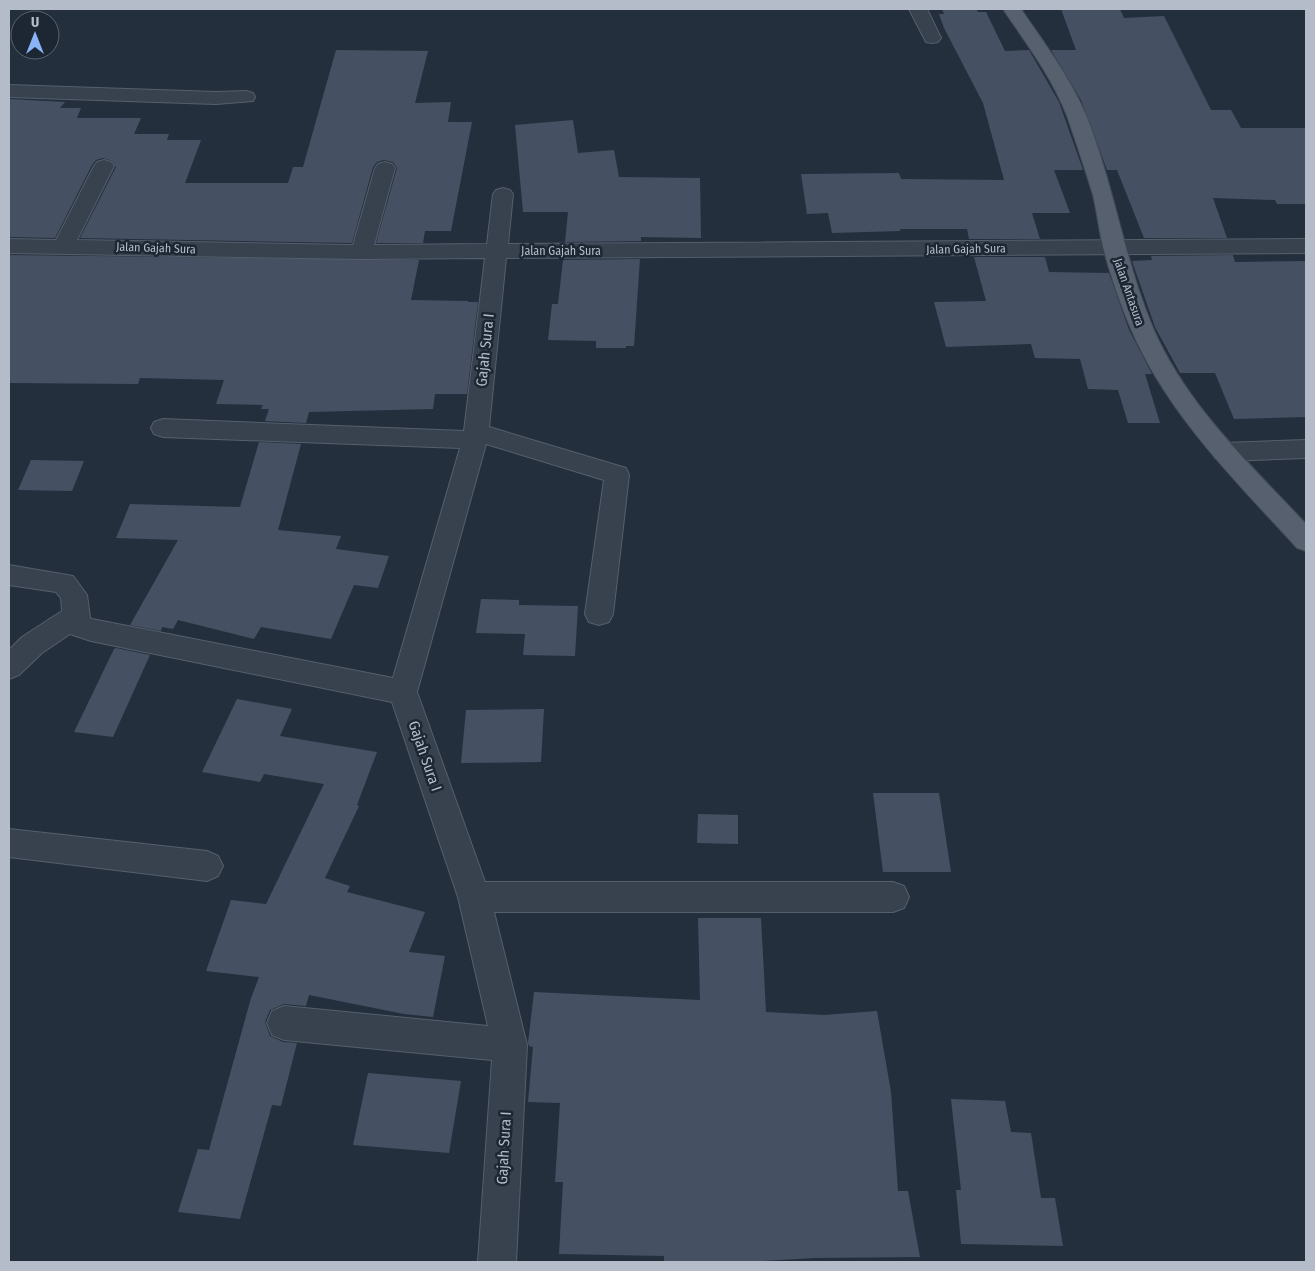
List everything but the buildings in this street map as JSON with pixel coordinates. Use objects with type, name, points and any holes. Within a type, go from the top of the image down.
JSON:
[{"type":"main road","name":"Jalan Antasura","points":[[1012,9],[1056,74],[1076,115],[1103,196],[1114,247],[1142,329],[1165,375],[1186,406],[1224,452],[1306,541]]},
{"type":"street","points":[[918,9],[932,38]]},
{"type":"street","points":[[9,91],[216,98],[246,97]]},
{"type":"street","points":[[64,245],[104,166]]},
{"type":"street","points":[[362,252],[386,168]]},
{"type":"street","name":"Gajah Sura I","points":[[497,1262],[510,1046],[474,897],[403,692],[475,436],[503,194]]},
{"type":"street","name":"Jalan Gajah Sura","points":[[9,246],[64,245],[362,252],[496,252],[1306,246]]},
{"type":"street","points":[[163,428],[475,436],[617,475],[599,614]]},
{"type":"street","points":[[1224,452],[1306,449]]},
{"type":"street","points":[[9,575],[64,582],[74,595],[77,625],[90,630],[403,692]]},
{"type":"street","points":[[9,667],[32,645],[76,616]]},
{"type":"street","points":[[9,843],[207,866]]},
{"type":"street","points":[[474,897],[893,897]]},
{"type":"street","points":[[284,1023],[510,1046]]}]
